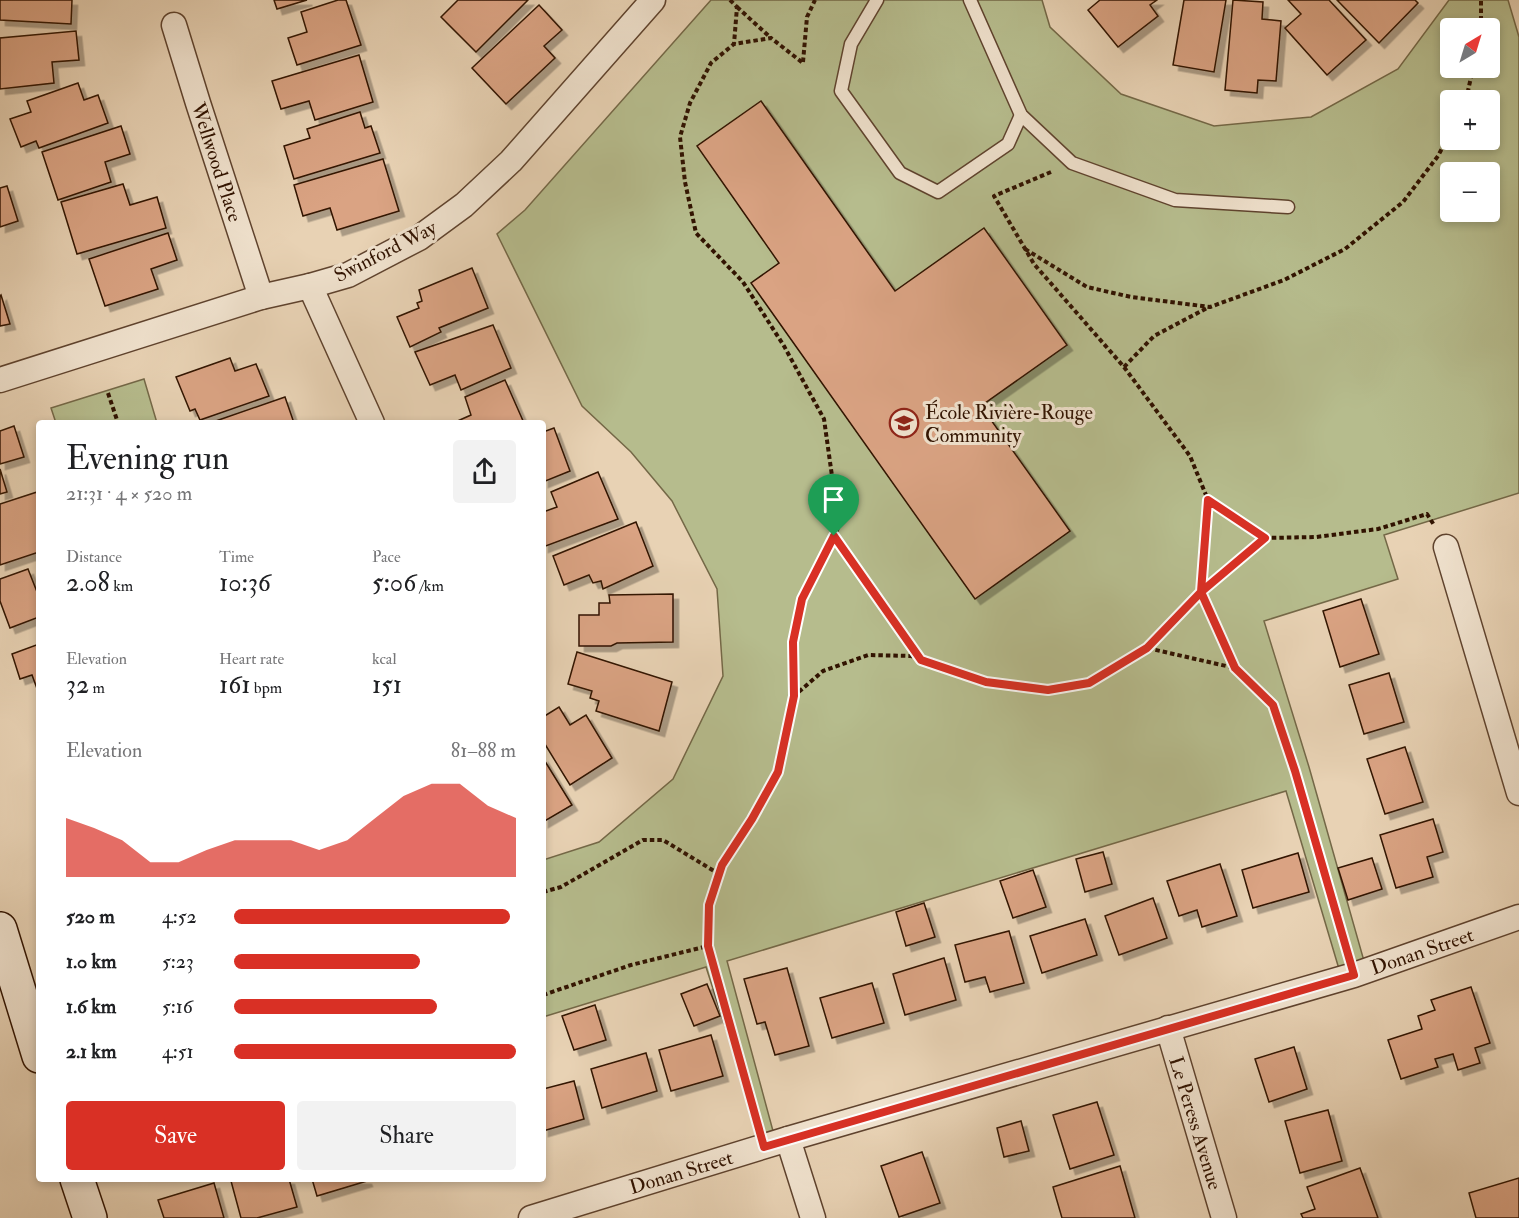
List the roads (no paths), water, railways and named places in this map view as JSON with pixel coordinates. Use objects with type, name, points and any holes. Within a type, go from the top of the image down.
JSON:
[{"type":"street","name":"Swinford Way","points":[[0,380],[261,297],[348,275],[419,237],[464,206],[511,161],[653,0]]},
{"type":"street","name":"Wellwood Place","points":[[174,25],[261,297]]},
{"type":"street","points":[[309,286],[371,420]]},
{"type":"street","points":[[1446,548],[1519,793]]},
{"type":"street","name":"Donan Street","points":[[531,1218],[788,1139],[1354,975],[1519,917]]},
{"type":"street","points":[[0,929],[36,1046]]},
{"type":"street","name":"Le Peress Avenue","points":[[1168,1028],[1224,1218]]},
{"type":"street","points":[[788,1139],[813,1218]]},
{"type":"street","points":[[78,1182],[90,1218]]},
{"type":"lane","points":[[877,0],[851,44],[841,91],[900,173],[938,192],[1008,144],[1021,115]]},
{"type":"lane","points":[[970,0],[1021,115],[1072,162],[1174,200],[1288,207]]},
{"type":"place","name":"École Rivière-Rouge Community","points":[[904,423]]}]
